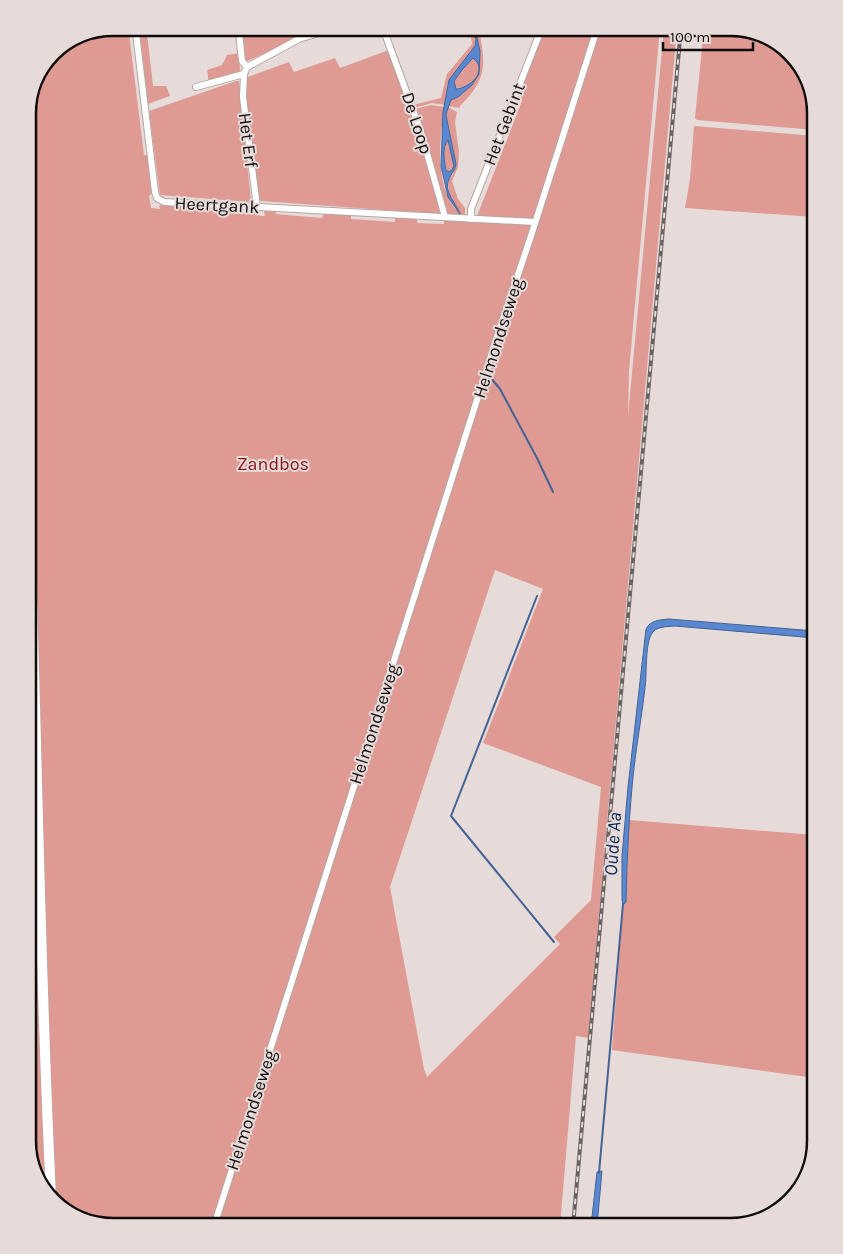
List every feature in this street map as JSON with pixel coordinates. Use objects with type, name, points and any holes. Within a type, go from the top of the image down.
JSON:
[{"type":"main road","points":[[36,703],[46,1092],[51,1187]]},
{"type":"street","name":"Heertgank","points":[[136,36],[154,192],[157,198],[164,202],[445,217]]},
{"type":"street","points":[[239,36],[242,61],[247,67],[299,39],[309,36]]},
{"type":"street","name":"De Loop","points":[[386,36],[421,132],[445,217]]},
{"type":"street","name":"Het Gebint","points":[[471,219],[471,209],[539,36]]},
{"type":"street","name":"Helmondseweg","points":[[217,1218],[595,36]]},
{"type":"street","name":"Het Erf","points":[[247,67],[244,74],[243,97],[257,207]]},
{"type":"street","points":[[196,88],[244,74]]},
{"type":"street","points":[[445,217],[536,222]]},
{"type":"green space","name":"Zandbos","points":[[129,36],[144,155],[148,155],[152,193],[149,196],[151,208],[160,209],[159,206],[165,204],[202,205],[203,210],[249,214],[251,209],[257,210],[260,216],[265,216],[264,210],[276,210],[276,214],[322,218],[324,213],[351,215],[351,219],[395,222],[395,217],[417,218],[417,223],[444,224],[444,219],[477,216],[522,101],[519,88],[540,36],[659,36],[629,371],[628,416],[663,36],[676,36],[588,1038],[576,1036],[561,1218],[108,1218],[89,1214],[66,1202],[52,1188],[42,1170],[36,1141],[36,108],[44,79],[62,55],[75,47],[89,40],[103,37]],"holes":[[[495,570],[543,589],[483,743],[601,787],[591,900],[554,937],[560,944],[427,1077],[390,887]]]},
{"type":"green space","points":[[140,36],[147,36],[153,86],[166,86],[170,96],[148,104]]},
{"type":"green space","points":[[242,36],[294,36],[290,42],[245,62]]},
{"type":"green space","points":[[471,36],[475,36],[475,46],[448,83],[445,105],[432,103],[414,108],[413,105],[441,98],[447,74],[472,44]]},
{"type":"green space","points":[[476,36],[480,36],[483,53],[480,80],[460,108],[448,106],[451,100],[458,97],[472,85],[478,76],[480,51]]},
{"type":"green space","points":[[703,36],[735,36],[764,44],[773,49],[791,66],[804,93],[807,129],[697,120],[695,118]]},
{"type":"green space","points":[[389,50],[418,132],[440,208],[439,214],[261,201],[259,198],[246,100],[245,78],[289,62],[294,72],[335,58],[340,68]]},
{"type":"green space","points":[[239,53],[240,73],[209,84],[207,70],[222,65],[227,55]]},
{"type":"green space","points":[[473,58],[479,68],[475,78],[466,86],[455,88],[455,80]]},
{"type":"green space","points":[[239,81],[251,202],[160,195],[149,111]]},
{"type":"green space","points":[[431,105],[445,107],[440,148],[442,178],[452,204],[460,213],[449,193],[448,181],[453,174],[456,164],[446,114],[448,107],[457,112],[455,122],[459,152],[458,167],[452,181],[458,199],[465,208],[465,215],[449,215],[446,212],[420,117],[415,109]]},
{"type":"green space","points":[[694,126],[807,135],[807,216],[685,208],[690,179]]},
{"type":"green space","points":[[448,140],[454,166],[448,172],[444,156]]},
{"type":"green space","points":[[629,820],[807,834],[807,1077],[612,1050],[623,905],[626,902]]},
{"type":"water","points":[[476,36],[480,51],[479,74],[472,85],[458,97],[451,100],[446,114],[456,164],[449,179],[448,189],[460,214],[448,197],[441,166],[443,112],[449,80],[475,46]],"holes":[[[473,58],[479,68],[476,78],[467,86],[456,89],[454,81],[463,69]],[[448,140],[454,166],[449,172],[446,170],[444,154]]]},
{"type":"water","points":[[669,619],[807,630],[807,637],[675,626],[661,628],[653,632],[648,646],[645,688],[634,768],[626,902],[623,905],[622,856],[646,629],[653,622]]},
{"type":"water","points":[[602,1171],[598,1218],[592,1218],[597,1172]]},
{"type":"waterway","points":[[490,377],[500,389],[553,492]]},
{"type":"waterway","points":[[537,596],[451,816],[554,942]]},
{"type":"waterway","name":"Oude Aa","points":[[599,1173],[623,904]]},
{"type":"railway","points":[[574,1218],[680,36]]}]
